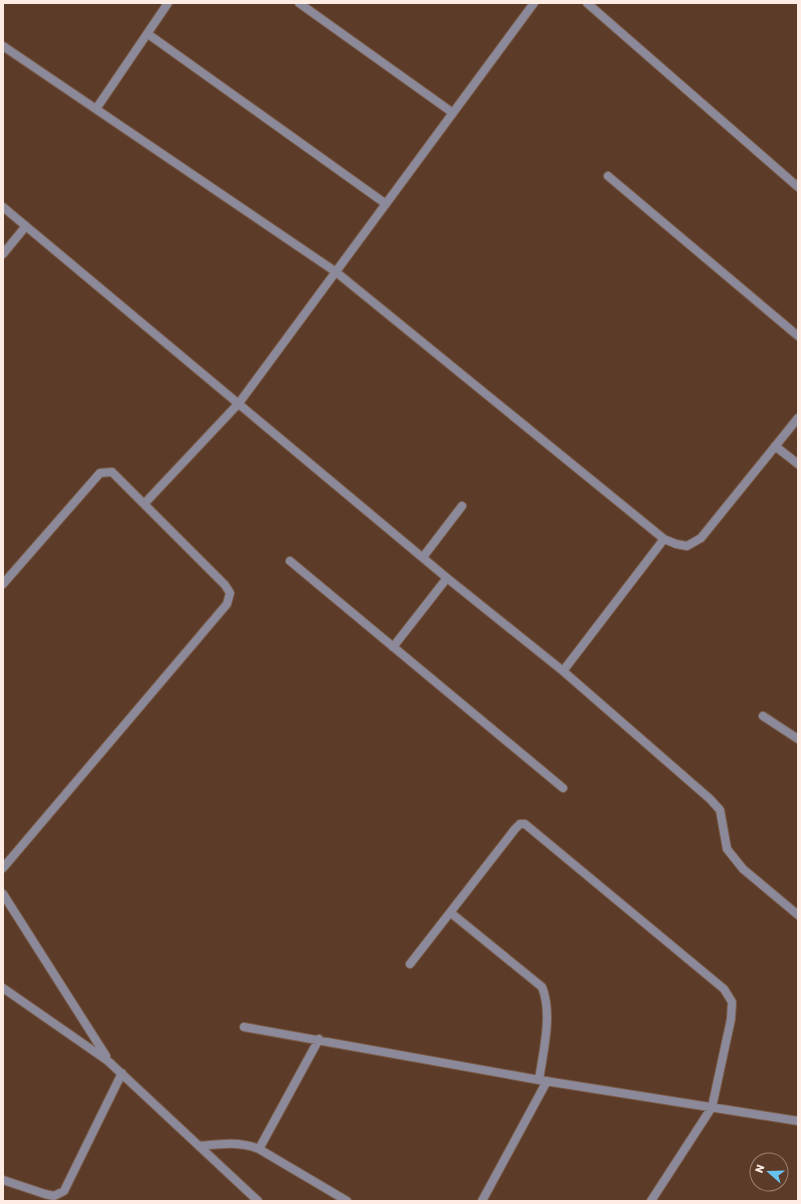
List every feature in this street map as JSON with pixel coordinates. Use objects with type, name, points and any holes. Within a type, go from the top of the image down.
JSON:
[{"type":"street","points":[[299,3],[453,113]]},
{"type":"street","points":[[144,504],[240,403],[534,3]]},
{"type":"street","points":[[587,3],[798,187]]},
{"type":"street","points":[[96,109],[148,34],[164,4]]},
{"type":"street","points":[[148,34],[386,204]]},
{"type":"street","points":[[3,46],[336,272],[664,539],[676,544],[687,546],[701,538],[798,418]]},
{"type":"street","points":[[608,176],[798,336]]},
{"type":"street","points":[[3,207],[240,403],[447,578],[563,672],[710,799],[720,810],[727,849],[743,869],[798,915]]},
{"type":"street","points":[[3,254],[26,226]]},
{"type":"street","points":[[775,446],[798,464]]},
{"type":"street","points":[[3,584],[100,473],[112,472],[225,585],[230,593],[227,604],[3,868]]},
{"type":"street","points":[[423,557],[462,506]]},
{"type":"street","points":[[563,672],[664,539]]},
{"type":"street","points":[[290,561],[563,788]]},
{"type":"street","points":[[393,647],[447,578]]},
{"type":"street","points":[[763,716],[798,739]]},
{"type":"street","points":[[410,964],[452,913],[515,828],[520,824],[525,824],[724,989],[732,1002],[731,1019],[712,1107],[651,1201]]},
{"type":"street","points":[[3,894],[108,1060]]},
{"type":"street","points":[[452,913],[542,987],[547,998],[548,1013],[543,1080],[482,1201]]},
{"type":"street","points":[[3,988],[108,1060],[258,1201]]},
{"type":"street","points":[[244,1027],[319,1039],[543,1080],[798,1121]]},
{"type":"street","points":[[259,1149],[319,1039]]},
{"type":"street","points":[[3,1180],[54,1196],[64,1191],[122,1073]]},
{"type":"street","points":[[199,1146],[222,1143],[246,1144],[259,1149],[348,1201]]}]
